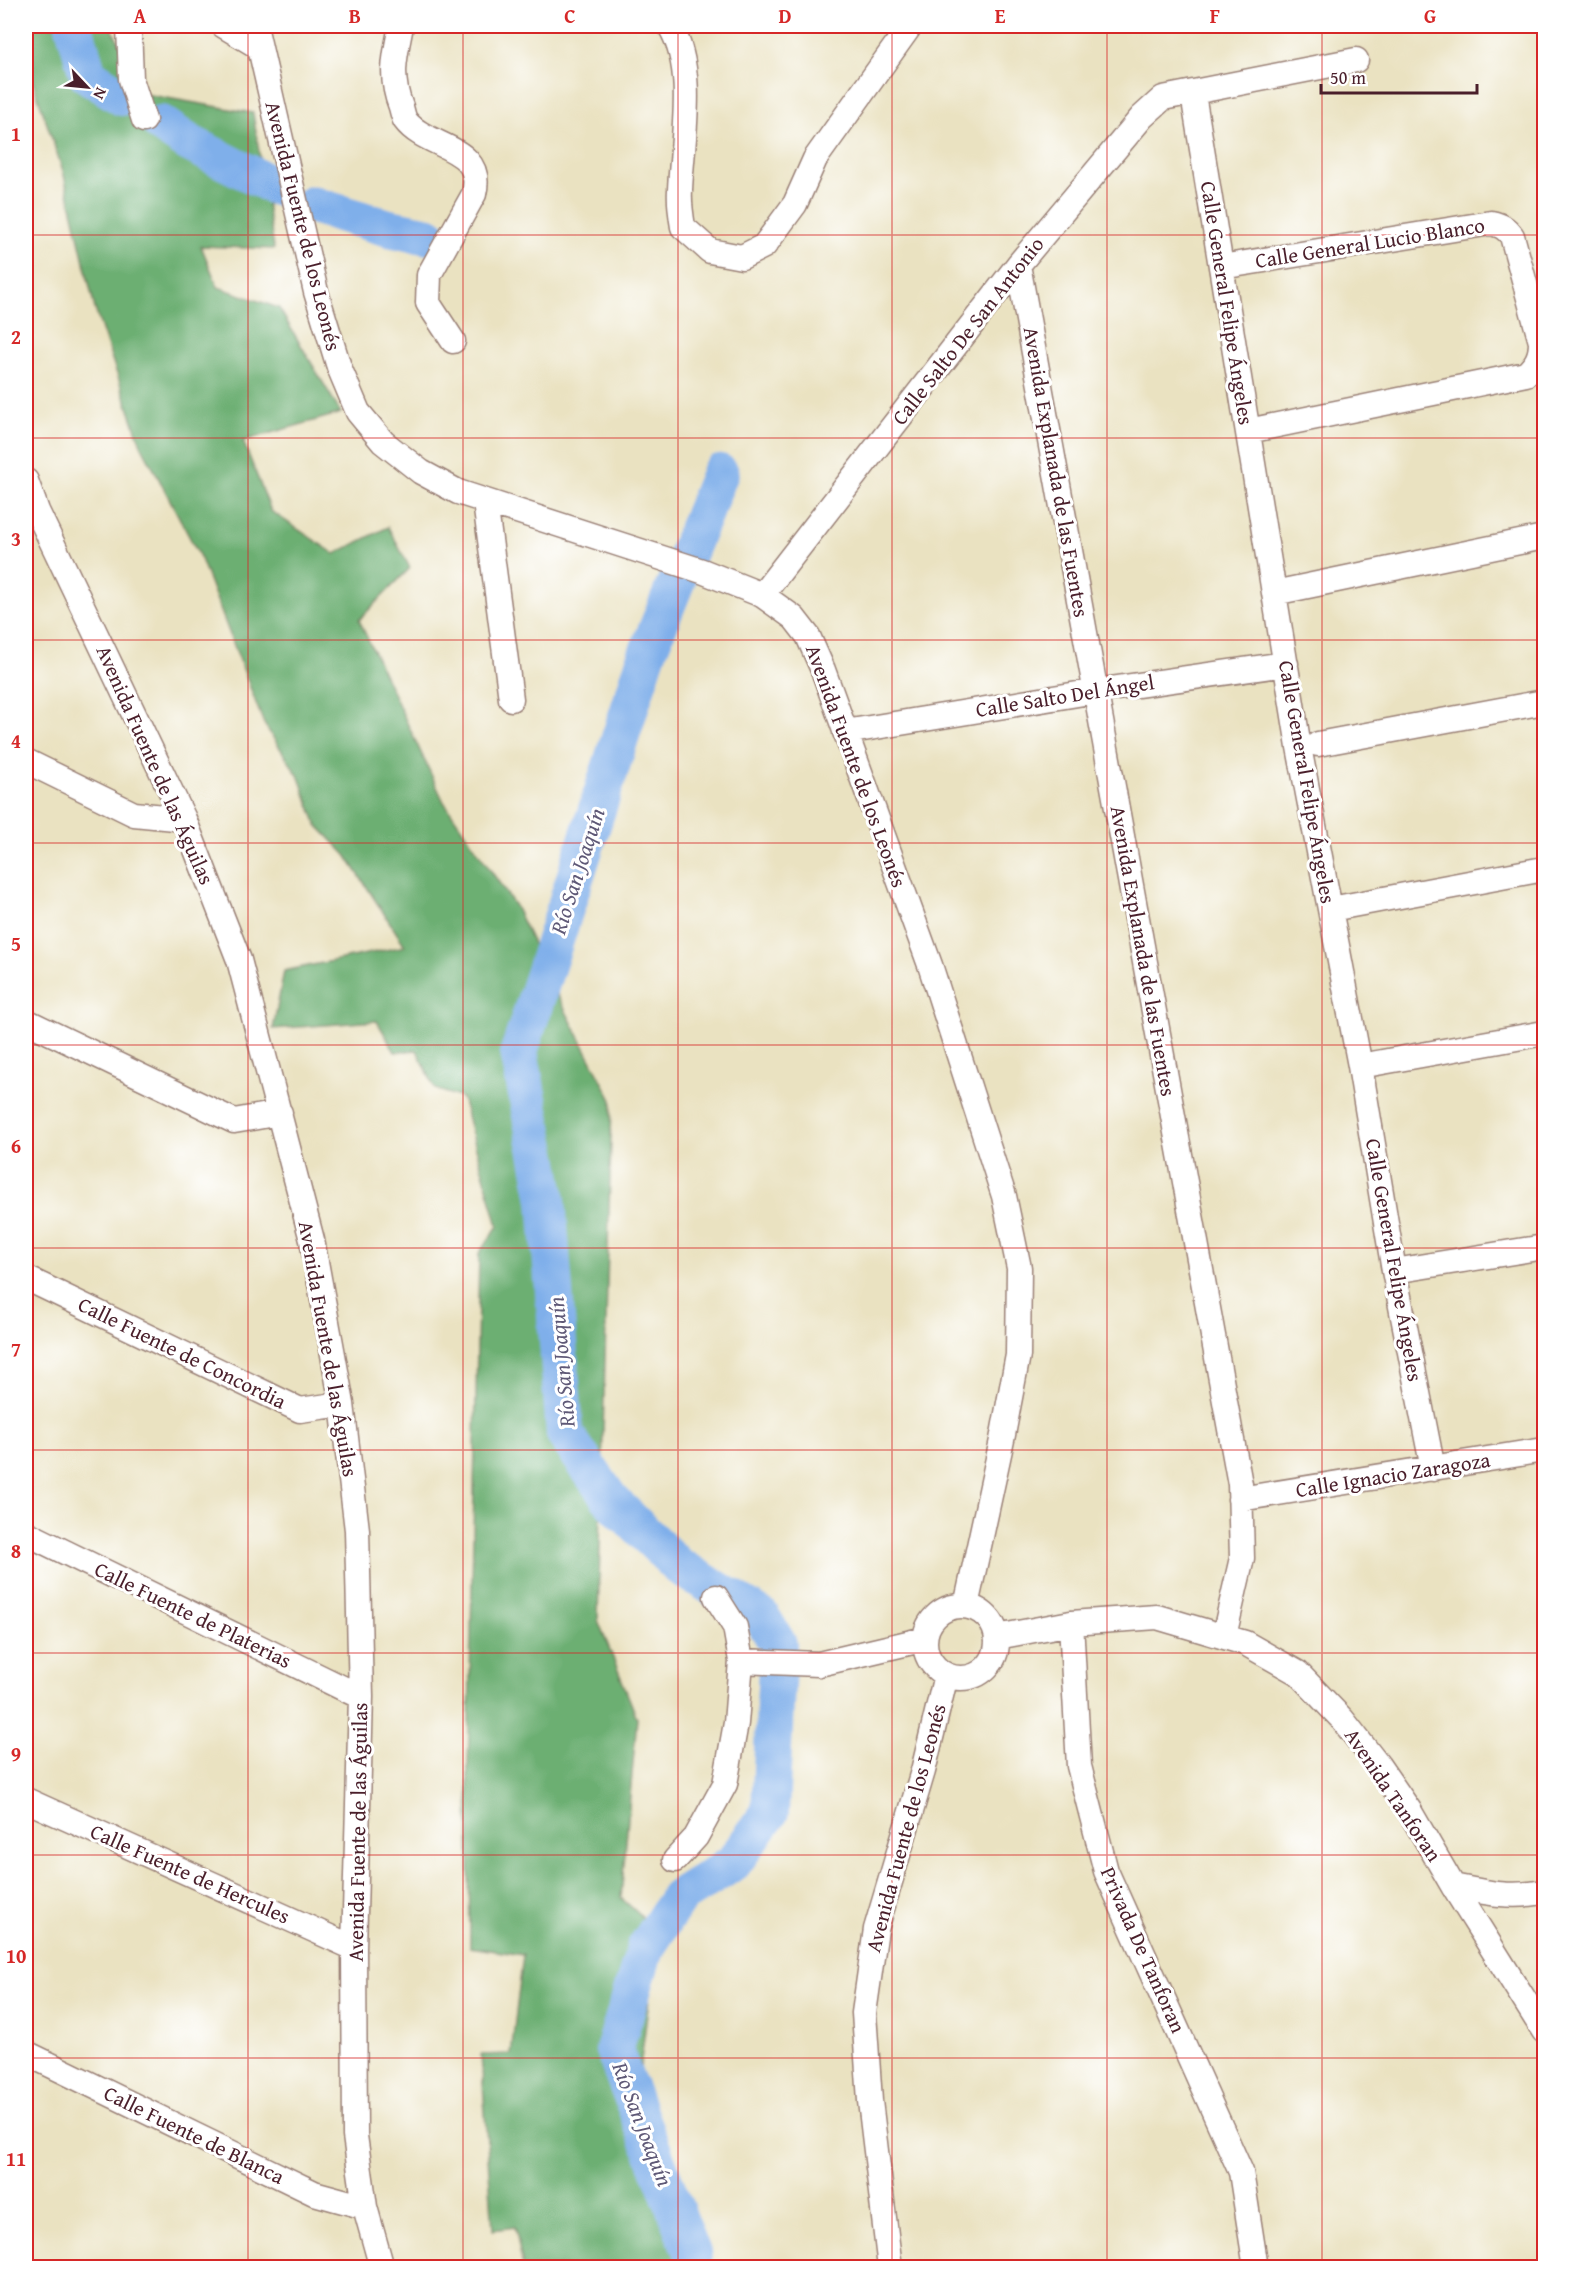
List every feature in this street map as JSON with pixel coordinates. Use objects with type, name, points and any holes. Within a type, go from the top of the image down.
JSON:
[{"type":"street","points":[[129,26],[131,79],[144,120]]},
{"type":"street","points":[[224,26],[257,36]]},
{"type":"street","points":[[401,26],[394,58],[394,89],[405,120],[426,136],[464,156],[474,171],[476,183],[474,194],[429,274],[428,303],[453,341]]},
{"type":"street","points":[[670,26],[676,37],[686,87],[679,193],[683,227],[710,251],[742,257],[764,246],[795,204],[815,159],[910,26]]},
{"type":"street","name":"Avenida Fuente de los Leonés","points":[[257,36],[316,292],[339,367],[358,412],[383,442],[421,472],[458,492],[658,556],[762,595],[794,618],[808,636],[846,732],[934,976],[1004,1196],[1019,1268],[1018,1355],[966,1606]]},
{"type":"street","name":"Calle Salto De San Antonio","points":[[762,595],[1018,266],[1142,117],[1163,98],[1193,94],[1356,60]]},
{"type":"street","name":"Calle General Felipe Ángeles","points":[[1193,94],[1299,747],[1331,909],[1394,1271],[1433,1469]]},
{"type":"street","name":"Calle General Lucio Blanco","points":[[1221,267],[1491,223],[1499,224],[1512,236],[1541,342],[1541,354],[1536,364],[1526,374],[1248,430]]},
{"type":"street","name":"Avenida Explanada de las Fuentes","points":[[1018,266],[1240,1484],[1242,1558],[1224,1636]]},
{"type":"street","name":"Avenida Fuente de las Águilas","points":[[26,481],[31,508],[184,819],[239,960],[312,1240],[342,1404],[357,1530],[361,1698],[354,1948],[356,2136],[365,2207],[382,2268]]},
{"type":"street","points":[[485,502],[511,699]]},
{"type":"street","points":[[1274,593],[1545,537]]},
{"type":"street","name":"Calle Salto Del Ángel","points":[[846,732],[1096,691],[1286,664]]},
{"type":"street","points":[[1318,744],[1545,702]]},
{"type":"street","points":[[26,761],[134,814],[184,819]]},
{"type":"street","points":[[1331,909],[1545,869]]},
{"type":"street","points":[[26,1021],[234,1121],[280,1113]]},
{"type":"street","points":[[1359,1066],[1545,1033]]},
{"type":"street","points":[[1394,1271],[1545,1247]]},
{"type":"street","name":"Calle Fuente de Concordia","points":[[26,1278],[300,1410],[342,1404]]},
{"type":"street","name":"Calle Ignacio Zaragoza","points":[[1240,1499],[1545,1450]]},
{"type":"street","name":"Calle Fuente de Platerias","points":[[26,1533],[361,1698]]},
{"type":"street","points":[[675,1860],[696,1837],[725,1784],[736,1723],[741,1661],[735,1627],[716,1597]]},
{"type":"street","points":[[954,1606],[977,1609],[987,1616],[994,1625],[998,1637],[996,1652],[988,1666],[976,1675],[961,1678],[946,1675],[934,1666],[927,1654],[925,1640],[927,1628],[934,1618],[943,1610],[954,1606]]},
{"type":"street","name":"Avenida Tanforan","points":[[998,1637],[1071,1623],[1157,1617],[1245,1643],[1298,1673],[1342,1719],[1378,1765],[1545,2031]]},
{"type":"street","name":"Privada De Tanforan","points":[[1071,1623],[1079,1766],[1106,1871],[1241,2172],[1256,2268]]},
{"type":"street","points":[[741,1661],[819,1664],[925,1640]]},
{"type":"street","name":"Avenida Fuente de los Leonés","points":[[890,2268],[870,2101],[864,2013],[876,1929],[923,1771],[946,1675]]},
{"type":"street","name":"Calle Fuente de Hercules","points":[[26,1800],[354,1948]]},
{"type":"street","name":"Avenida Tanforan","points":[[1453,1886],[1519,1896],[1545,1892]]},
{"type":"street","name":"Calle Fuente de Blanca","points":[[26,2053],[314,2193],[365,2207]]},
{"type":"green space","points":[[26,26],[111,26],[144,94],[253,113],[274,249],[201,246],[218,287],[279,308],[341,413],[243,441],[271,511],[335,554],[388,527],[410,568],[359,620],[444,802],[515,906],[612,1100],[598,1620],[637,1718],[621,1898],[658,1931],[636,2098],[698,2255],[699,2267],[523,2267],[515,2227],[493,2230],[481,2055],[511,2054],[523,1955],[470,1947],[468,1771],[479,1253],[498,1226],[462,1098],[435,1089],[417,1050],[395,1052],[377,1021],[273,1029],[284,971],[405,946],[346,855],[317,825],[298,775],[264,724],[201,559],[141,445],[95,309],[63,171],[26,62]]},
{"type":"waterway","name":"Río San Joaquín","points":[[74,26],[88,75],[122,97]]},
{"type":"waterway","name":"Río San Joaquín","points":[[161,124],[189,143],[276,187]]},
{"type":"waterway","name":"Río San Joaquín","points":[[312,205],[389,228],[429,236]]},
{"type":"waterway","name":"Río San Joaquín","points":[[694,2268],[692,2253],[614,2050],[645,1949],[679,1897],[733,1863],[770,1812],[778,1644],[761,1616],[678,1566],[610,1499],[565,1434],[547,1200],[519,1052],[647,654],[720,473]]}]
